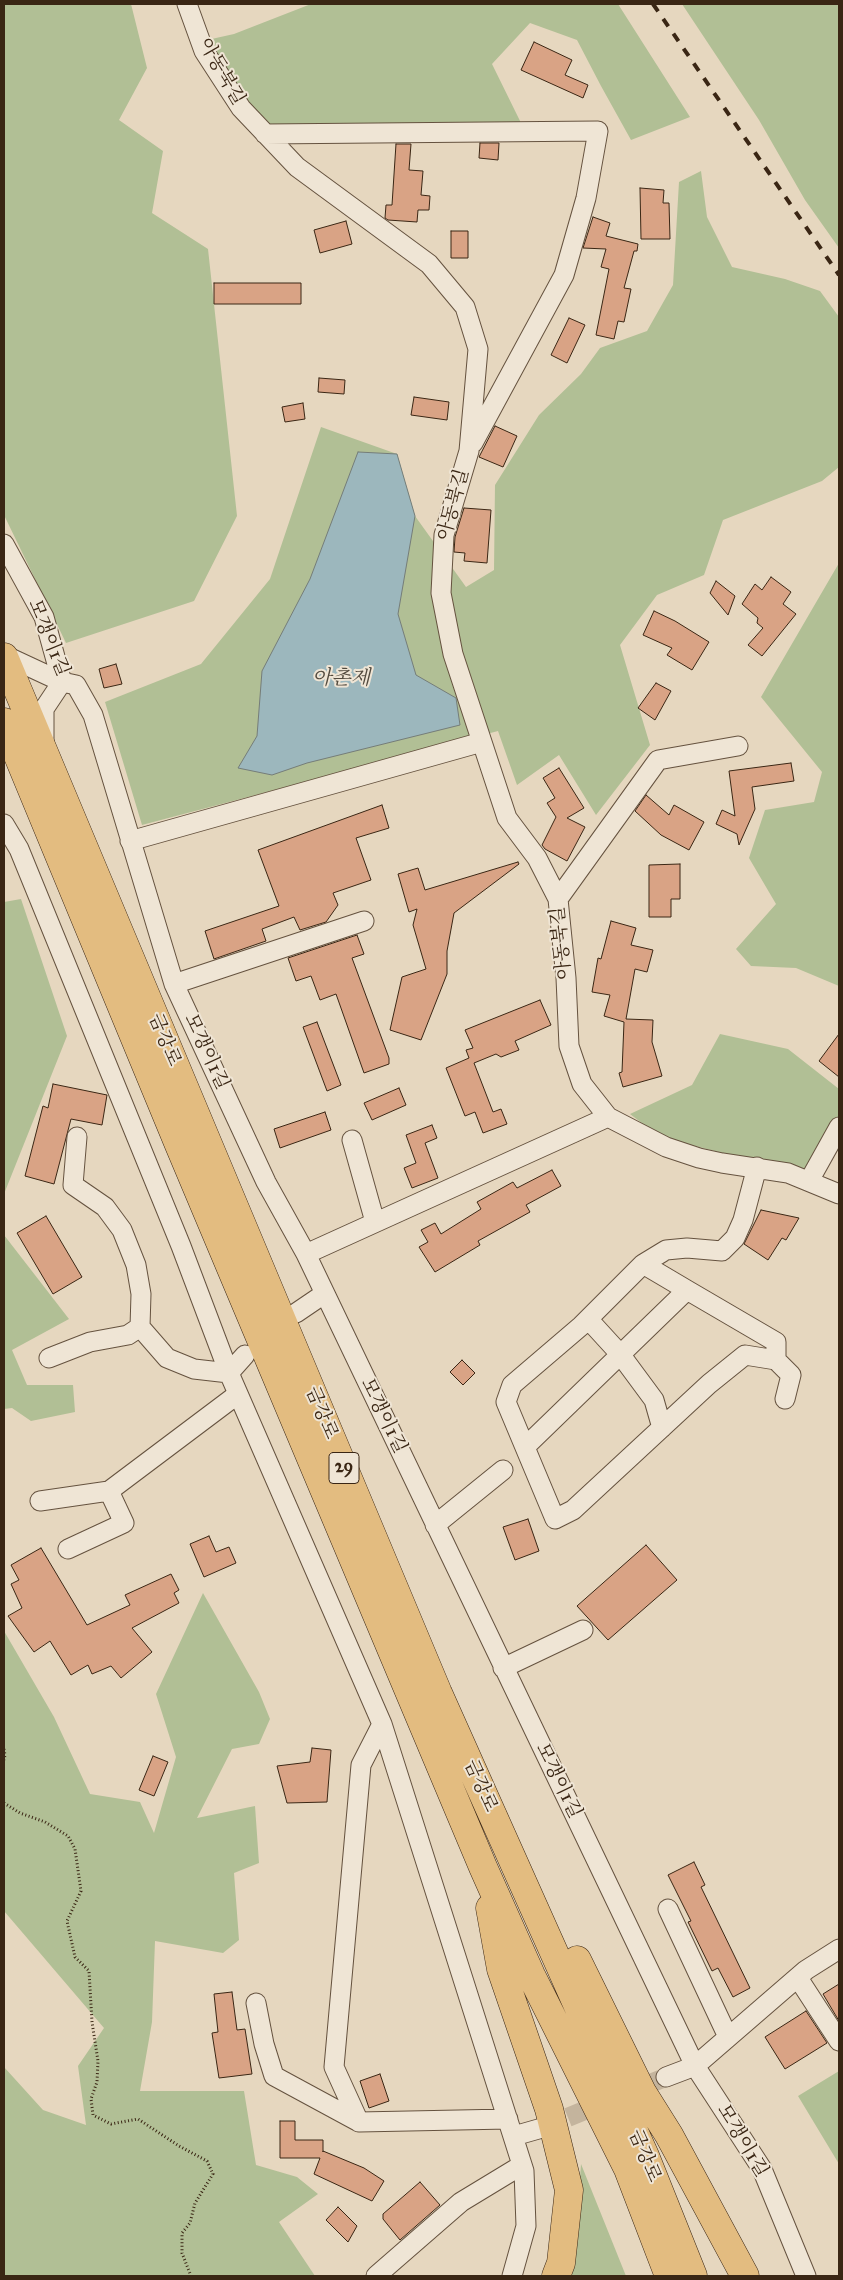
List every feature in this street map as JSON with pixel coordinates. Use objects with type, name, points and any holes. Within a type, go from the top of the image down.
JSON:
[{"type":"highway","name":"금강로","points":[[4,656],[438,1693],[645,2156],[693,2276]]},
{"type":"highway","name":"금강로","points":[[4,722],[179,1145],[483,1867],[531,1975],[628,2169],[669,2276]]},
{"type":"highway","points":[[438,1693],[458,1714],[642,2092],[669,2135],[745,2276]]},
{"type":"highway","points":[[483,1867],[501,1969],[548,2109],[569,2190],[561,2263],[556,2276]]},
{"type":"street","name":"아동북길","points":[[188,4],[204,50],[241,108],[298,167],[429,264],[465,307],[478,349],[469,451],[444,535],[441,593],[453,654],[507,818],[537,858],[558,899],[566,978],[569,1046],[582,1084],[608,1117],[666,1147],[699,1158],[788,1173],[839,1194]]},
{"type":"street","name":"아동북길","points":[[265,134],[598,131],[586,198],[564,275],[469,451]]},
{"type":"street","name":"모갱이1길","points":[[4,544],[44,617],[62,682],[76,685],[93,715],[174,984],[266,1182],[306,1254],[695,2066],[762,2169],[806,2276]]},
{"type":"street","points":[[4,656],[62,682],[44,709],[44,753]]},
{"type":"street","points":[[130,841],[482,742]]},
{"type":"street","points":[[558,899],[658,760],[738,746]]},
{"type":"street","points":[[4,824],[23,858],[181,1246],[229,1373],[382,1724],[524,2171],[526,2226],[512,2276]]},
{"type":"street","points":[[174,984],[364,921]]},
{"type":"street","points":[[306,1254],[608,1117]]},
{"type":"street","points":[[809,1181],[839,1127]]},
{"type":"street","points":[[77,1137],[73,1185],[105,1207],[122,1230],[136,1265],[141,1294],[140,1327],[167,1358],[194,1369],[229,1373]]},
{"type":"street","points":[[352,1140],[375,1222]]},
{"type":"street","points":[[757,1167],[743,1220],[735,1238],[722,1251],[688,1248],[666,1250],[643,1264],[588,1319],[512,1385],[506,1402],[555,1519],[573,1510],[709,1384],[744,1355],[776,1360],[792,1375],[785,1399]]},
{"type":"street","points":[[643,1264],[776,1342],[776,1360]]},
{"type":"street","points":[[525,1447],[687,1290]]},
{"type":"street","points":[[296,1313],[324,1294]]},
{"type":"street","points":[[588,1319],[620,1354],[654,1400],[662,1428]]},
{"type":"street","points":[[49,1358],[90,1342],[128,1335],[140,1327]]},
{"type":"street","points":[[229,1373],[245,1356]]},
{"type":"street","points":[[40,1501],[109,1490],[238,1394]]},
{"type":"street","points":[[435,1524],[503,1470]]},
{"type":"street","points":[[68,1549],[124,1523],[109,1490]]},
{"type":"street","points":[[503,1668],[583,1630]]},
{"type":"street","points":[[359,2122],[334,2067],[361,1765],[382,1724]]},
{"type":"street","points":[[668,1909],[728,2037]]},
{"type":"street","points":[[666,2078],[695,2066],[798,1978],[839,1949]]},
{"type":"street","points":[[798,1978],[839,2041]]},
{"type":"street","points":[[256,2003],[264,2044],[274,2076],[359,2122],[542,2128]]},
{"type":"street","points":[[376,2276],[462,2202],[522,2165]]},
{"type":"path","points":[[4,1749],[4,1760]]},
{"type":"path","points":[[4,1803],[20,1813],[45,1822],[68,1836],[75,1849],[81,1891],[67,1921],[75,1957],[89,1972],[92,2022],[98,2061],[97,2082],[91,2100],[93,2115],[111,2124],[138,2119],[179,2146],[207,2160],[213,2174],[195,2203],[190,2224],[182,2233],[182,2253],[191,2276]]},
{"type":"green space","points":[[4,4],[131,4],[147,68],[119,120],[163,151],[152,213],[208,249],[237,516],[194,601],[66,643],[4,515]]},
{"type":"green space","points":[[311,4],[618,4],[690,117],[631,140],[577,40],[530,23],[492,64],[522,125],[255,124],[207,40],[234,34]]},
{"type":"green space","points":[[682,4],[839,4],[839,248],[805,200],[759,120]]},
{"type":"green space","points":[[701,171],[707,217],[732,267],[785,279],[820,291],[839,317],[839,467],[822,481],[723,520],[704,575],[657,595],[620,645],[650,745],[596,815],[559,755],[517,785],[498,731],[142,825],[105,702],[201,664],[270,579],[321,427],[397,454],[415,516],[466,587],[494,570],[495,485],[539,415],[581,374],[600,348],[647,331],[673,285],[679,182]]},
{"type":"green space","points":[[839,563],[839,986],[796,968],[751,966],[736,949],[776,904],[749,858],[765,810],[814,802],[822,772],[761,697]]},
{"type":"green space","points":[[21,899],[67,1036],[4,1194],[4,902]]},
{"type":"green space","points":[[720,1034],[788,1049],[839,1089],[839,1148],[821,1172],[738,1157],[660,1137],[630,1114],[692,1085]]},
{"type":"green space","points":[[4,1235],[69,1319],[12,1350],[27,1385],[73,1385],[75,1412],[31,1421],[12,1408],[4,1409]]},
{"type":"green space","points":[[203,1593],[259,1692],[270,1719],[259,1744],[232,1749],[197,1818],[255,1806],[259,1863],[234,1873],[239,1940],[223,1953],[155,1941],[152,2022],[140,2091],[244,2091],[256,2165],[297,2177],[318,2194],[279,2222],[315,2276],[4,2276],[4,2067],[43,2110],[86,2125],[78,2066],[104,2028],[4,1911],[4,1631],[54,1717],[90,1794],[140,1802],[154,1833],[176,1757],[156,1694]]},
{"type":"green space","points":[[839,2071],[839,2164],[798,2096]]},
{"type":"green space","points":[[581,2164],[626,2276],[564,2276],[577,2222]]},
{"type":"water","name":"아촌제","points":[[358,452],[397,454],[415,516],[398,614],[416,675],[456,698],[460,725],[307,763],[272,775],[238,768],[257,736],[262,671],[310,579]]},
{"type":"building","points":[[534,42],[572,60],[565,75],[588,85],[583,98],[521,70]]},
{"type":"building","points":[[480,143],[499,143],[498,160],[479,158]]},
{"type":"building","points":[[396,144],[411,144],[409,170],[423,171],[421,195],[430,196],[429,210],[418,210],[417,222],[388,220],[385,218],[386,205],[392,205]]},
{"type":"building","points":[[640,188],[664,190],[663,203],[669,203],[670,239],[641,239]]},
{"type":"building","points":[[593,217],[610,223],[606,236],[638,244],[637,251],[634,251],[624,288],[631,289],[624,322],[618,321],[614,339],[596,335],[609,269],[601,267],[606,249],[583,248]]},
{"type":"building","points":[[346,221],[352,244],[320,253],[314,230]]},
{"type":"building","points":[[451,231],[468,231],[468,258],[451,258]]},
{"type":"building","points":[[214,283],[301,283],[301,304],[214,304]]},
{"type":"building","points":[[569,318],[585,325],[567,363],[551,355]]},
{"type":"building","points":[[319,378],[345,380],[344,394],[318,392]]},
{"type":"building","points":[[414,397],[449,402],[447,420],[411,415]]},
{"type":"building","points":[[303,403],[305,419],[285,422],[282,407]]},
{"type":"building","points":[[495,426],[517,436],[503,467],[479,457]]},
{"type":"building","points":[[464,508],[491,510],[487,563],[464,561],[465,553],[454,552],[455,537]]},
{"type":"building","points":[[771,577],[791,592],[783,604],[796,614],[762,656],[748,645],[763,628],[757,623],[758,618],[742,604],[755,584],[762,590]]},
{"type":"building","points":[[716,581],[735,596],[728,615],[710,593]]},
{"type":"building","points":[[654,611],[675,621],[709,642],[692,670],[667,655],[672,648],[643,635]]},
{"type":"building","points":[[116,664],[122,684],[104,688],[99,669]]},
{"type":"building","points":[[656,683],[671,691],[655,720],[638,708]]},
{"type":"building","points":[[791,763],[794,781],[752,787],[755,809],[739,845],[737,834],[716,824],[722,810],[735,816],[729,771]]},
{"type":"building","points":[[559,768],[584,808],[567,818],[585,827],[567,861],[545,849],[542,845],[556,817],[547,803],[555,798],[543,778]]},
{"type":"building","points":[[646,795],[669,815],[674,805],[704,822],[689,850],[661,835],[635,811]]},
{"type":"building","points":[[382,805],[389,828],[356,838],[371,880],[333,893],[338,905],[326,922],[300,930],[294,917],[262,929],[266,941],[214,959],[205,931],[279,906],[258,850]]},
{"type":"building","points":[[518,862],[519,864],[454,913],[447,951],[447,974],[421,1040],[390,1030],[402,977],[426,969],[413,925],[417,909],[409,912],[398,874],[418,868],[425,890]]},
{"type":"building","points":[[680,864],[680,899],[671,899],[671,917],[649,917],[649,865]]},
{"type":"building","points":[[611,921],[636,928],[631,945],[653,950],[647,972],[635,969],[626,1019],[653,1020],[652,1042],[662,1076],[623,1087],[619,1073],[622,1072],[624,1022],[604,1016],[610,995],[592,992],[598,958],[601,959]]},
{"type":"building","points":[[357,935],[364,954],[352,958],[389,1058],[389,1064],[364,1073],[336,994],[320,1000],[311,976],[296,981],[288,958]]},
{"type":"building","points":[[540,1000],[551,1025],[515,1041],[519,1050],[501,1057],[496,1054],[474,1063],[493,1112],[501,1109],[507,1124],[483,1133],[475,1112],[465,1116],[446,1068],[469,1058],[466,1050],[473,1048],[465,1030]]},
{"type":"building","points":[[317,1022],[341,1085],[327,1091],[303,1027]]},
{"type":"building","points":[[839,1034],[839,1077],[819,1061]]},
{"type":"building","points":[[53,1084],[107,1095],[102,1125],[71,1119],[54,1184],[25,1176],[43,1106],[48,1108]]},
{"type":"building","points":[[399,1088],[406,1105],[372,1120],[364,1103]]},
{"type":"building","points":[[325,1112],[331,1130],[280,1148],[274,1129]]},
{"type":"building","points":[[432,1125],[437,1138],[425,1143],[438,1178],[412,1188],[404,1168],[416,1163],[406,1135]]},
{"type":"building","points":[[552,1170],[561,1186],[526,1205],[530,1212],[478,1241],[480,1245],[435,1272],[419,1247],[428,1242],[421,1230],[435,1223],[441,1234],[481,1209],[477,1202],[513,1182],[517,1188]]},
{"type":"building","points":[[761,1210],[799,1218],[786,1240],[782,1238],[768,1260],[744,1244]]},
{"type":"building","points":[[46,1216],[82,1277],[53,1294],[17,1233]]},
{"type":"building","points":[[462,1360],[475,1373],[463,1385],[450,1372]]},
{"type":"building","points":[[528,1519],[539,1551],[515,1560],[503,1527]]},
{"type":"building","points":[[209,1536],[216,1552],[229,1547],[236,1563],[204,1577],[190,1544]]},
{"type":"building","points":[[646,1545],[677,1580],[608,1640],[577,1606]]},
{"type":"building","points":[[41,1548],[87,1625],[130,1605],[125,1595],[171,1574],[179,1590],[174,1593],[179,1603],[132,1628],[152,1652],[121,1678],[111,1666],[92,1674],[88,1665],[71,1675],[50,1641],[34,1652],[8,1616],[22,1608],[11,1584],[19,1580],[11,1565]]},
{"type":"building","points":[[312,1748],[331,1750],[327,1802],[287,1803],[277,1766],[310,1762]]},
{"type":"building","points":[[153,1756],[168,1762],[154,1796],[139,1790]]},
{"type":"building","points":[[694,1862],[705,1885],[701,1887],[750,1988],[733,1997],[718,1968],[712,1971],[688,1922],[691,1921],[668,1875]]},
{"type":"building","points":[[839,1984],[839,2021],[823,1994]]},
{"type":"building","points":[[232,1992],[237,2030],[245,2029],[252,2074],[219,2078],[212,2033],[218,2032],[214,1994]]},
{"type":"building","points":[[806,2011],[827,2043],[785,2069],[765,2037]]},
{"type":"building","points":[[380,2074],[389,2101],[369,2108],[360,2081]]},
{"type":"building","points":[[280,2121],[295,2121],[295,2140],[323,2140],[323,2151],[364,2168],[384,2181],[372,2201],[314,2174],[320,2158],[280,2158]]},
{"type":"building","points":[[420,2182],[440,2205],[400,2240],[383,2219],[383,2214]]},
{"type":"building","points":[[338,2207],[357,2226],[348,2242],[326,2220]]},
{"type":"tunnel","points":[[542,2128],[666,2077]]},
{"type":"railway","points":[[653,4],[839,275]]}]
